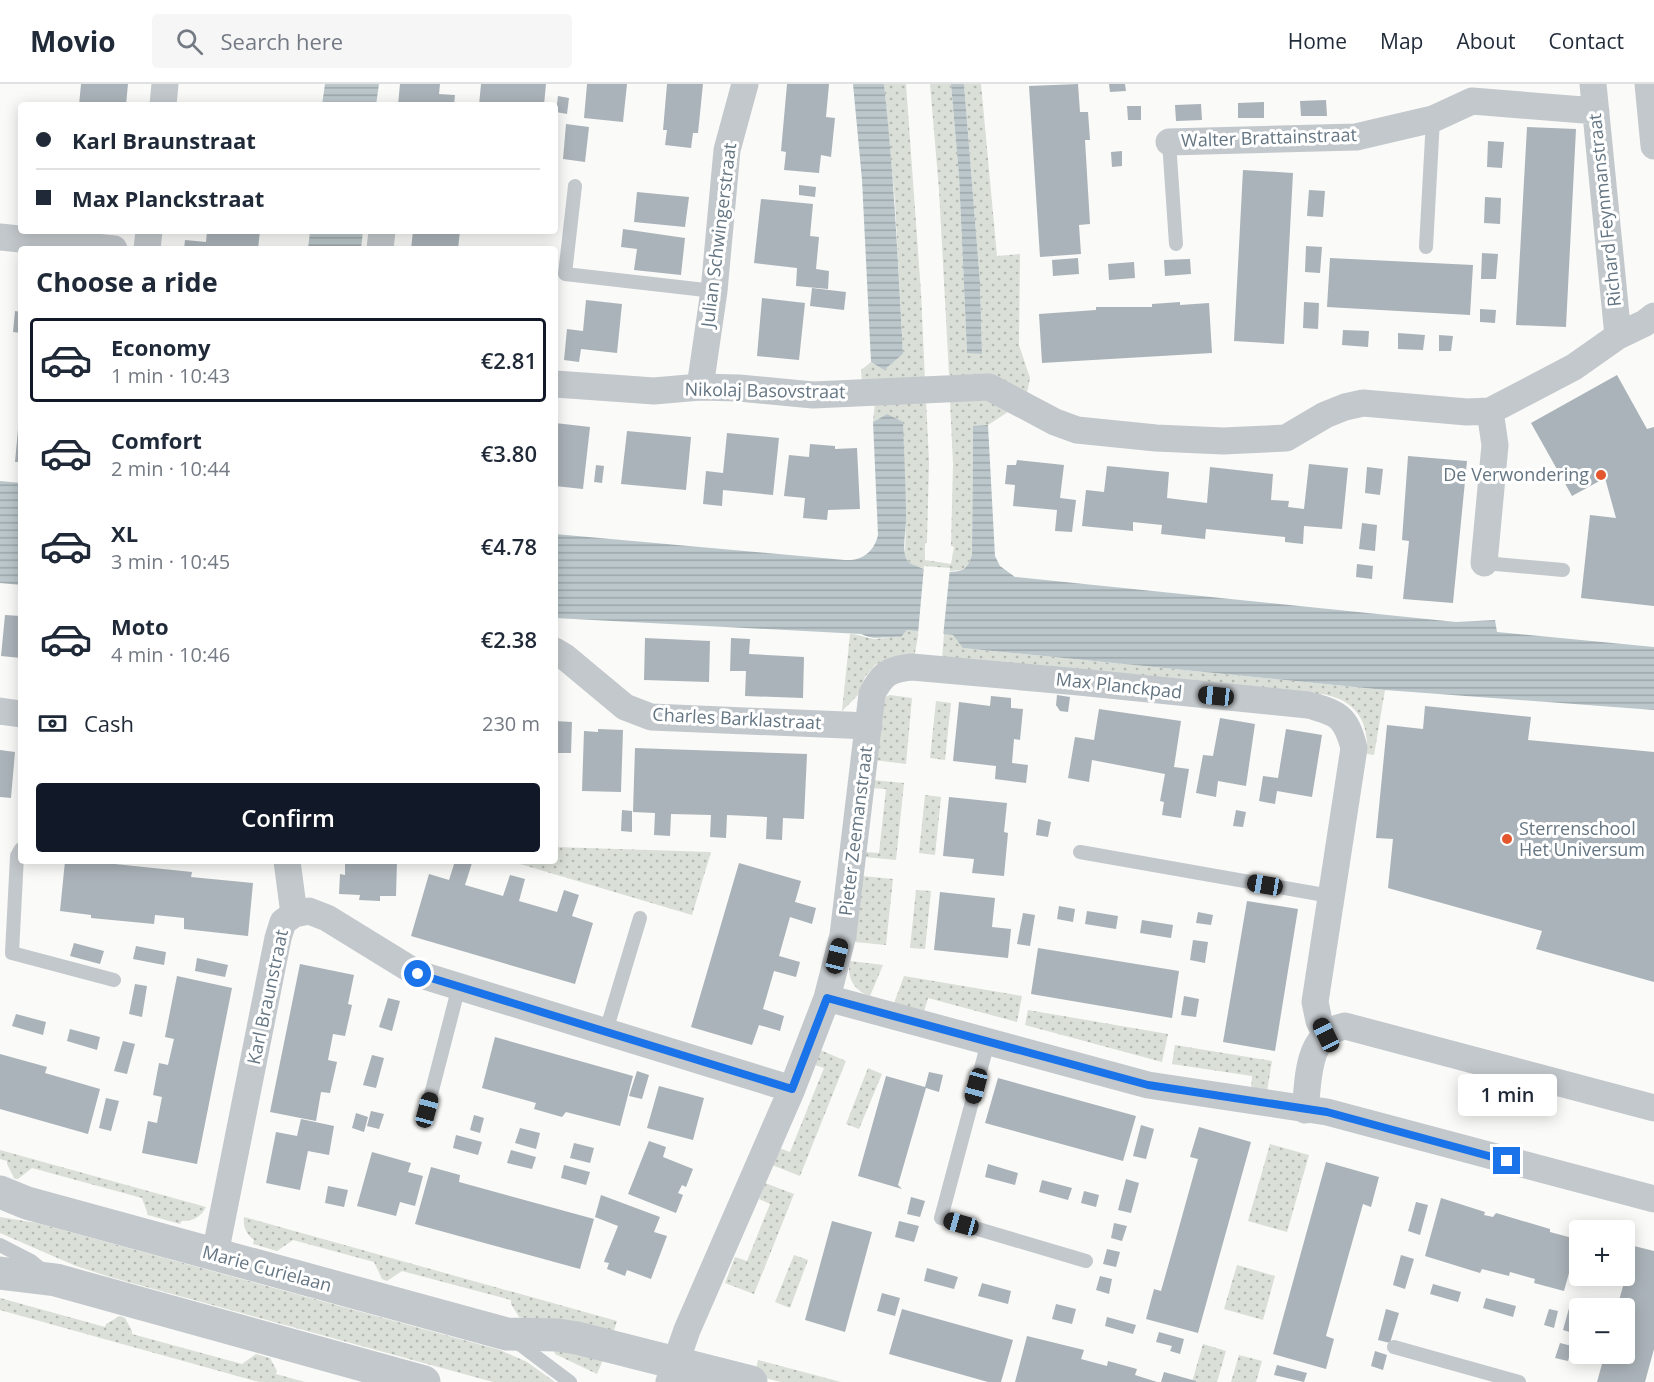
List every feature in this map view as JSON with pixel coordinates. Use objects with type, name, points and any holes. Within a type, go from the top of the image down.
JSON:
[{"type":"street","points":[[163,102],[165,84]]},
{"type":"street","name":"Julian Schwingerstraat","points":[[700,387],[714,291],[727,150],[745,84]]},
{"type":"street","name":"Richard Feynmanstraat","points":[[1593,84],[1618,336]]},
{"type":"street","points":[[1648,84],[1654,146]]},
{"type":"street","name":"Walter Brattainstraat","points":[[1170,142],[1356,137],[1433,119],[1472,101],[1596,111]]},
{"type":"street","points":[[0,237],[59,246]]},
{"type":"street","name":"Richard Feynmanstraat","points":[[939,390],[989,387],[1055,422],[1077,430],[1156,438],[1223,441],[1286,438],[1325,415],[1364,403],[1467,412],[1490,411],[1574,367],[1618,336],[1654,316]]},
{"type":"street","name":"Nikolaj Basovstraat","points":[[558,384],[654,392],[700,387],[739,388],[813,395],[939,390]]},
{"type":"street","points":[[1484,563],[1495,445],[1490,411]]},
{"type":"street","name":"Charles Barklastraat","points":[[558,653],[625,707],[651,717],[869,726]]},
{"type":"street","name":"Pieter Zeemanstraat","points":[[672,1372],[687,1330],[792,1089],[827,998],[843,935],[872,694],[885,674],[895,669],[927,668]]},
{"type":"street","name":"Max Planckpad","points":[[927,668],[1308,705],[1326,710],[1341,719],[1349,727],[1354,748],[1315,1002],[1319,1021],[1326,1035]]},
{"type":"street","points":[[0,711],[18,714]]},
{"type":"street","points":[[287,864],[294,914]]},
{"type":"street","name":"Karl Braunstraat","points":[[215,1254],[278,938],[283,922],[294,914],[309,911],[327,918],[418,974],[792,1089]]},
{"type":"street","points":[[827,998],[1148,1085],[1327,1112],[1654,1199]]},
{"type":"street","points":[[1305,1110],[1311,1058],[1317,1044],[1335,1028],[1345,1026],[1654,1108]]},
{"type":"street","name":"Marie Curielaan","points":[[9,1200],[507,1334],[558,1335],[577,1338],[672,1372],[751,1382]]},
{"type":"street","points":[[0,1273],[56,1280],[424,1382]]},
{"type":"lane","points":[[1426,247],[1433,119]]},
{"type":"lane","name":"Walter Brattainstraat","points":[[1170,142],[1176,244]]},
{"type":"lane","points":[[575,186],[565,274],[714,291]]},
{"type":"lane","points":[[1484,563],[1563,570]]},
{"type":"lane","points":[[1080,852],[1330,896]]},
{"type":"lane","points":[[18,853],[16,856],[12,953],[114,980]]},
{"type":"lane","points":[[606,1031],[640,918]]},
{"type":"lane","points":[[427,1110],[459,986]]},
{"type":"lane","points":[[988,1042],[941,1218],[1086,1261]]},
{"type":"lane","points":[[0,1245],[31,1261],[56,1280]]},
{"type":"lane","name":"Marie Curielaan","points":[[507,1334],[570,1382]]},
{"type":"lane","points":[[1394,1347],[1519,1382]]},
{"type":"shaded area","points":[[325,84],[379,84],[376,102],[322,102]]},
{"type":"shaded area","points":[[853,84],[884,84],[893,185],[903,354],[884,370],[871,362],[862,180]]},
{"type":"shaded area","points":[[884,84],[906,84],[925,380],[862,383],[861,370],[871,362],[884,370],[903,354],[895,202]]},
{"type":"shaded area","points":[[930,84],[951,84],[959,176],[967,352],[982,353],[980,282],[964,84],[981,84],[997,256],[1020,254],[1019,345],[1030,378],[1027,393],[955,379],[949,374],[939,190]]},
{"type":"shaded area","points":[[951,84],[964,84],[980,282],[982,354],[967,353],[959,176]]},
{"type":"shaded area","points":[[310,234],[363,234],[361,246],[308,246]]},
{"type":"shaded area","points":[[985,398],[1011,410],[988,425],[973,426],[972,555],[962,570],[948,571],[915,567],[905,555],[906,522],[887,414],[873,422],[875,401],[926,399],[929,462],[925,560],[951,564],[954,547],[951,546],[953,464],[950,400]]},
{"type":"shaded area","points":[[887,414],[903,422],[906,508],[904,549],[906,558],[915,566],[949,572],[962,570],[969,563],[972,555],[973,426],[988,425],[995,556],[1000,566],[1015,577],[1456,622],[1495,620],[1497,632],[1654,647],[1654,710],[1385,690],[963,648],[953,635],[907,630],[901,637],[876,638],[861,634],[558,618],[558,534],[845,560],[862,557],[874,546],[878,535],[873,422]]},
{"type":"shaded area","points":[[0,481],[18,483],[18,585],[0,583]]},
{"type":"shaded area","points":[[907,630],[919,631],[914,658],[891,658],[875,665],[865,677],[858,695],[842,711],[850,634],[878,639],[901,637]]},
{"type":"shaded area","points":[[944,634],[953,635],[964,648],[1385,690],[1374,755],[1367,754],[1366,732],[1358,714],[1344,701],[1334,697],[1322,694],[1320,698],[942,659]]},
{"type":"shaded area","points":[[890,695],[912,698],[906,764],[874,760],[880,704],[885,697]]},
{"type":"shaded area","points":[[936,701],[951,703],[945,760],[930,758]]},
{"type":"shaded area","points":[[872,780],[904,783],[896,860],[865,857],[865,852],[879,853],[886,789],[872,788]]},
{"type":"shaded area","points":[[925,795],[941,797],[935,855],[919,853]]},
{"type":"shaded area","points":[[558,847],[711,852],[692,915],[520,864],[558,864]]},
{"type":"shaded area","points":[[862,876],[893,879],[886,945],[855,942]]},
{"type":"shaded area","points":[[916,890],[931,891],[925,949],[910,948]]},
{"type":"shaded area","points":[[850,961],[883,965],[870,996],[864,994],[852,983],[849,973]]},
{"type":"shaded area","points":[[904,976],[1022,996],[1017,1022],[928,998],[924,1012],[894,1003]]},
{"type":"shaded area","points":[[1028,1010],[1168,1034],[1162,1062],[1025,1025]]},
{"type":"shaded area","points":[[1175,1045],[1272,1061],[1267,1091],[1251,1091],[1252,1076],[1172,1064]]},
{"type":"shaded area","points":[[818,1049],[846,1061],[800,1176],[772,1165],[779,1148],[790,1152],[824,1068],[812,1064]]},
{"type":"shaded area","points":[[868,1068],[882,1074],[859,1129],[846,1124]]},
{"type":"shaded area","points":[[1270,1144],[1309,1155],[1287,1232],[1248,1221]]},
{"type":"shaded area","points":[[0,1150],[206,1207],[196,1218],[182,1221],[180,1224],[148,1215],[142,1198],[32,1168],[18,1179],[14,1178],[7,1161],[0,1159]]},
{"type":"shaded area","points":[[765,1183],[794,1194],[754,1294],[725,1283],[735,1257],[747,1261],[770,1204],[759,1199]]},
{"type":"shaded area","points":[[0,1217],[37,1223],[500,1350],[527,1362],[555,1382],[493,1382],[110,1277],[76,1266],[0,1233]]},
{"type":"shaded area","points":[[244,1217],[617,1321],[612,1336],[519,1317],[511,1300],[402,1271],[387,1281],[382,1279],[374,1262],[293,1240],[277,1251],[253,1244],[254,1240],[245,1227]]},
{"type":"shaded area","points":[[794,1255],[808,1260],[790,1308],[775,1302]]},
{"type":"shaded area","points":[[1237,1265],[1275,1276],[1263,1320],[1224,1309]]},
{"type":"shaded area","points":[[0,1298],[105,1327],[106,1324],[120,1316],[125,1318],[132,1334],[242,1364],[256,1354],[270,1358],[277,1371],[276,1374],[305,1382],[259,1382],[0,1310]]},
{"type":"shaded area","points":[[1203,1344],[1226,1351],[1217,1382],[1192,1382]]},
{"type":"shaded area","points":[[553,1348],[605,1355],[597,1374],[555,1354]]},
{"type":"shaded area","points":[[1239,1355],[1262,1361],[1256,1382],[1231,1382]]},
{"type":"shaded area","points":[[758,1360],[841,1382],[780,1382],[755,1375]]},
{"type":"pier","points":[[924,566],[950,568],[943,637],[918,634]]},
{"type":"building","points":[[81,84],[128,84],[126,102],[79,102]]},
{"type":"building","points":[[400,84],[440,84],[439,94],[455,95],[454,102],[398,102]]},
{"type":"building","points":[[481,84],[546,84],[544,102],[479,102]]},
{"type":"building","points":[[587,84],[627,84],[623,122],[584,118]]},
{"type":"building","points":[[667,84],[703,84],[698,133],[693,133],[691,148],[665,145],[667,130],[663,130]]},
{"type":"building","points":[[787,84],[829,84],[826,117],[835,118],[831,157],[821,155],[819,173],[784,170],[786,152],[781,151]]},
{"type":"building","points":[[1078,84],[1080,112],[1088,112],[1090,140],[1085,140],[1090,224],[1079,225],[1081,254],[1040,257],[1029,86]]},
{"type":"building","points":[[1109,84],[1125,84],[1126,91],[1110,92]]},
{"type":"building","points":[[558,96],[569,98],[567,114],[558,112]]},
{"type":"building","points":[[1326,100],[1327,116],[1301,116],[1300,101]]},
{"type":"building","points":[[1264,102],[1264,118],[1238,118],[1238,103]]},
{"type":"building","points":[[1201,104],[1202,120],[1176,121],[1175,105]]},
{"type":"building","points":[[1127,106],[1141,106],[1141,120],[1128,120]]},
{"type":"building","points":[[566,124],[589,127],[585,162],[563,159]]},
{"type":"building","points":[[1527,127],[1576,129],[1566,327],[1516,325]]},
{"type":"building","points":[[1488,141],[1504,142],[1502,168],[1487,167]]},
{"type":"building","points":[[1122,151],[1122,166],[1112,167],[1111,152]]},
{"type":"building","points":[[1243,170],[1293,173],[1284,344],[1234,341]]},
{"type":"building","points":[[799,185],[816,187],[815,197],[799,195]]},
{"type":"building","points":[[1309,190],[1325,191],[1323,217],[1307,216]]},
{"type":"building","points":[[637,192],[689,197],[685,227],[634,222]]},
{"type":"building","points":[[1485,197],[1501,198],[1500,224],[1484,223]]},
{"type":"building","points":[[761,199],[813,204],[810,236],[819,237],[816,269],[829,271],[828,289],[796,286],[797,268],[754,263]]},
{"type":"building","points":[[623,229],[685,238],[681,275],[634,270],[637,249],[621,247]]},
{"type":"building","points":[[207,234],[260,234],[258,246],[184,246],[185,240],[206,242]]},
{"type":"building","points":[[413,234],[460,234],[458,246],[411,246]]},
{"type":"building","points":[[1306,246],[1322,247],[1320,273],[1305,272]]},
{"type":"building","points":[[1482,253],[1498,254],[1496,279],[1481,279]]},
{"type":"building","points":[[1078,258],[1079,274],[1053,276],[1052,260]]},
{"type":"building","points":[[1330,258],[1473,265],[1470,315],[1327,307]]},
{"type":"building","points":[[1190,259],[1191,274],[1165,276],[1164,260]]},
{"type":"building","points":[[1134,262],[1135,278],[1109,280],[1108,264]]},
{"type":"building","points":[[812,288],[846,292],[844,310],[810,306]]},
{"type":"building","points":[[762,298],[805,303],[799,360],[757,356]]},
{"type":"building","points":[[586,300],[622,304],[617,353],[581,349],[579,362],[564,360],[567,329],[583,331]]},
{"type":"building","points":[[1180,302],[1180,305],[1209,303],[1212,353],[1042,363],[1039,314],[1096,310],[1096,307],[1152,307],[1152,304]]},
{"type":"building","points":[[1304,302],[1319,303],[1318,329],[1303,328]]},
{"type":"building","points":[[1480,309],[1496,310],[1495,323],[1480,322]]},
{"type":"building","points":[[15,311],[18,312],[18,333],[13,332]]},
{"type":"building","points":[[1343,330],[1369,331],[1368,347],[1342,345]]},
{"type":"building","points":[[1398,333],[1425,335],[1423,350],[1398,349]]},
{"type":"building","points":[[1439,335],[1453,336],[1451,351],[1439,351]]},
{"type":"building","name":"De Verwondering","points":[[1617,375],[1647,429],[1654,427],[1654,606],[1581,598],[1590,515],[1616,518],[1605,478],[1572,496],[1531,423]]},
{"type":"building","points":[[558,423],[590,427],[583,489],[558,486]]},
{"type":"building","points":[[18,429],[18,462],[15,462]]},
{"type":"building","points":[[627,431],[691,437],[686,490],[621,484]]},
{"type":"building","points":[[727,433],[779,438],[773,495],[723,490],[722,506],[703,504],[706,471],[723,473]]},
{"type":"building","points":[[810,444],[835,446],[835,449],[857,448],[860,509],[828,510],[827,520],[803,518],[805,498],[784,496],[789,455],[809,457]]},
{"type":"building","points":[[1408,456],[1467,461],[1453,603],[1403,599],[1409,541],[1402,540]]},
{"type":"building","points":[[1017,460],[1064,465],[1060,498],[1076,500],[1072,532],[1055,531],[1057,510],[1013,506],[1015,485],[1005,484],[1007,465],[1016,465]]},
{"type":"building","points":[[1309,464],[1348,468],[1342,529],[1304,526],[1303,544],[1285,542],[1285,537],[1206,529],[1205,539],[1161,534],[1162,525],[1133,522],[1133,531],[1082,526],[1086,490],[1104,492],[1107,466],[1169,472],[1167,498],[1207,503],[1210,467],[1273,474],[1271,500],[1289,501],[1288,507],[1304,509]]},
{"type":"building","points":[[596,465],[604,466],[602,483],[594,482]]},
{"type":"building","points":[[1367,467],[1383,469],[1380,495],[1365,493]]},
{"type":"building","points":[[1362,523],[1377,525],[1375,551],[1359,549]]},
{"type":"building","points":[[1357,564],[1373,566],[1372,579],[1356,577]]},
{"type":"building","points":[[5,615],[18,616],[18,658],[1,656]]},
{"type":"building","points":[[645,638],[710,641],[709,682],[644,680]]},
{"type":"building","points":[[731,638],[750,639],[749,654],[804,657],[803,698],[745,696],[746,671],[730,671]]},
{"type":"building","points":[[1057,695],[1070,697],[1068,712],[1060,711],[1056,705]]},
{"type":"building","points":[[991,696],[1011,698],[1011,708],[1023,709],[1020,740],[1014,739],[1012,763],[1028,765],[1026,783],[995,779],[996,766],[953,761],[959,702],[990,706]]},
{"type":"building","name":"Sterrenschool Het Universum","points":[[1425,706],[1531,717],[1528,740],[1654,752],[1654,982],[1536,949],[1542,931],[1388,888],[1393,839],[1376,838],[1387,725],[1423,729]]},
{"type":"building","points":[[1099,709],[1181,721],[1174,767],[1189,769],[1181,818],[1162,815],[1164,802],[1160,801],[1165,774],[1092,760],[1089,782],[1068,778],[1075,737],[1094,740]]},
{"type":"building","points":[[1220,718],[1255,724],[1246,786],[1218,781],[1216,797],[1196,793],[1203,755],[1213,756]]},
{"type":"building","points":[[558,721],[572,722],[571,753],[558,753]]},
{"type":"building","points":[[598,729],[623,730],[621,792],[582,791],[584,731],[598,732]]},
{"type":"building","points":[[1286,729],[1322,735],[1312,797],[1277,791],[1275,804],[1259,801],[1263,776],[1278,778]]},
{"type":"building","points":[[635,748],[807,754],[804,819],[783,818],[782,840],[766,839],[767,817],[727,815],[726,838],[710,837],[711,815],[671,814],[670,836],[654,835],[655,813],[633,812]]},
{"type":"building","points":[[0,750],[15,752],[11,798],[0,797]]},
{"type":"building","points":[[949,797],[1007,803],[1004,832],[1008,833],[1004,876],[972,873],[974,859],[943,856]]},
{"type":"building","points":[[622,810],[632,811],[632,832],[621,831]]},
{"type":"building","points":[[1236,810],[1246,812],[1243,827],[1233,826]]},
{"type":"building","points":[[1038,819],[1051,822],[1048,837],[1036,835]]},
{"type":"building","points":[[739,863],[801,881],[795,902],[816,908],[812,924],[790,917],[779,956],[800,962],[796,977],[774,971],[763,1009],[784,1016],[780,1031],[759,1025],[752,1045],[691,1027]]},
{"type":"building","points":[[65,864],[115,864],[192,872],[191,877],[253,883],[248,936],[184,929],[184,918],[155,915],[154,924],[91,918],[91,915],[60,911]]},
{"type":"building","points":[[345,864],[397,864],[396,896],[380,896],[380,901],[359,900],[360,895],[339,894],[340,874],[345,875]]},
{"type":"building","points":[[454,864],[472,864],[465,885],[503,896],[510,875],[525,879],[519,901],[557,912],[564,890],[579,895],[572,916],[593,923],[575,984],[411,936],[429,874],[449,880]]},
{"type":"building","points":[[940,892],[995,898],[992,927],[1011,929],[1008,958],[934,950]]},
{"type":"building","points":[[1247,901],[1298,909],[1275,1051],[1223,1042]]},
{"type":"building","points":[[1059,906],[1075,909],[1073,922],[1057,919]]},
{"type":"building","points":[[1087,911],[1118,916],[1116,929],[1085,924]]},
{"type":"building","points":[[1198,912],[1213,915],[1211,925],[1196,923]]},
{"type":"building","points":[[1023,913],[1035,915],[1030,946],[1017,944]]},
{"type":"building","points":[[1142,920],[1173,925],[1171,938],[1140,933]]},
{"type":"building","points":[[1193,940],[1208,942],[1205,963],[1190,960]]},
{"type":"building","points":[[74,943],[104,951],[100,964],[70,956]]},
{"type":"building","points":[[136,946],[166,952],[164,965],[133,959]]},
{"type":"building","points":[[1038,948],[1179,971],[1172,1018],[1031,994]]},
{"type":"building","points":[[197,958],[228,965],[225,977],[195,971]]},
{"type":"building","points":[[300,964],[354,975],[348,1004],[352,1005],[345,1036],[333,1034],[328,1060],[337,1062],[330,1093],[321,1092],[316,1121],[270,1112]]},
{"type":"building","points":[[177,976],[232,988],[197,1164],[142,1153],[148,1121],[157,1123],[162,1097],[153,1095],[159,1063],[168,1065],[174,1039],[165,1037]]},
{"type":"building","points":[[135,984],[147,986],[142,1017],[129,1014]]},
{"type":"building","points":[[1184,996],[1199,999],[1196,1017],[1181,1015]]},
{"type":"building","points":[[388,998],[400,1001],[392,1031],[379,1027]]},
{"type":"building","points":[[16,1014],[46,1022],[43,1035],[12,1026]]},
{"type":"building","points":[[70,1029],[100,1037],[97,1050],[67,1041]]},
{"type":"building","points":[[495,1037],[633,1076],[620,1126],[566,1112],[562,1117],[534,1109],[536,1103],[482,1088]]},
{"type":"building","points":[[123,1041],[135,1044],[127,1074],[114,1071]]},
{"type":"building","points":[[0,1054],[47,1067],[45,1073],[100,1089],[88,1134],[0,1109]]},
{"type":"building","points":[[372,1055],[384,1058],[376,1088],[363,1085]]},
{"type":"building","points":[[637,1071],[649,1075],[642,1099],[629,1096]]},
{"type":"building","points":[[929,1072],[943,1075],[939,1092],[926,1088],[898,1185],[902,1189],[858,1176],[886,1076],[925,1087]]},
{"type":"building","points":[[998,1078],[1136,1116],[1123,1161],[985,1123]]},
{"type":"building","points":[[659,1086],[704,1098],[693,1140],[647,1128]]},
{"type":"building","points":[[106,1098],[119,1101],[111,1131],[99,1128]]},
{"type":"building","points":[[371,1111],[384,1114],[379,1129],[367,1126]]},
{"type":"building","points":[[356,1113],[368,1117],[364,1132],[352,1128]]},
{"type":"building","points":[[474,1115],[484,1118],[480,1133],[470,1130]]},
{"type":"building","points":[[301,1119],[334,1126],[329,1155],[308,1151],[300,1190],[266,1183],[276,1132],[297,1136]]},
{"type":"building","points":[[1141,1125],[1154,1129],[1146,1159],[1133,1156]]},
{"type":"building","points":[[1199,1127],[1251,1142],[1198,1333],[1146,1319],[1154,1289],[1161,1291],[1198,1159],[1190,1157]]},
{"type":"building","points":[[520,1128],[540,1133],[536,1149],[515,1143]]},
{"type":"building","points":[[456,1135],[482,1142],[478,1155],[453,1148]]},
{"type":"building","points":[[649,1141],[666,1147],[663,1157],[693,1169],[686,1187],[682,1185],[678,1193],[683,1195],[676,1213],[628,1194]]},
{"type":"building","points":[[574,1143],[594,1148],[590,1163],[570,1158]]},
{"type":"building","points":[[511,1150],[536,1157],[532,1169],[507,1163]]},
{"type":"building","points":[[372,1152],[411,1163],[408,1172],[423,1176],[415,1206],[400,1202],[396,1216],[357,1206]]},
{"type":"building","points":[[1326,1162],[1379,1177],[1371,1207],[1363,1204],[1326,1336],[1334,1339],[1326,1369],[1273,1354]]},
{"type":"building","points":[[988,1164],[1018,1173],[1015,1185],[985,1177]]},
{"type":"building","points":[[564,1165],[590,1172],[586,1185],[561,1178]]},
{"type":"building","points":[[431,1167],[460,1175],[459,1182],[594,1219],[580,1269],[415,1224]]},
{"type":"building","points":[[1126,1179],[1139,1183],[1131,1213],[1118,1210]]},
{"type":"building","points":[[1042,1180],[1072,1188],[1068,1200],[1039,1192]]},
{"type":"building","points":[[328,1186],[348,1190],[344,1207],[325,1203]]},
{"type":"building","points":[[1084,1191],[1099,1195],[1096,1207],[1081,1203]]},
{"type":"building","points":[[601,1195],[660,1217],[654,1232],[667,1236],[651,1279],[627,1270],[625,1276],[607,1269],[609,1263],[604,1262],[618,1226],[595,1217]]},
{"type":"building","points":[[911,1197],[925,1201],[920,1217],[907,1214]]},
{"type":"building","points":[[1441,1198],[1485,1212],[1484,1215],[1493,1217],[1496,1213],[1569,1237],[1569,1273],[1564,1291],[1534,1283],[1535,1279],[1510,1272],[1509,1276],[1482,1269],[1480,1273],[1425,1256]]},
{"type":"building","points":[[1416,1202],[1428,1205],[1420,1235],[1408,1231]]},
{"type":"building","points":[[832,1221],[872,1232],[845,1332],[805,1320]]},
{"type":"building","points":[[899,1221],[919,1226],[914,1242],[895,1237]]},
{"type":"building","points":[[1114,1223],[1127,1226],[1122,1241],[1111,1238]]},
{"type":"building","points":[[1635,1246],[1654,1251],[1654,1349],[1645,1382],[1597,1382],[1602,1364],[1635,1364],[1635,1298],[1620,1298],[1623,1286],[1635,1286]]},
{"type":"building","points":[[1107,1249],[1120,1252],[1116,1267],[1103,1264]]},
{"type":"building","points":[[1401,1255],[1414,1259],[1405,1289],[1393,1285]]},
{"type":"building","points":[[927,1268],[958,1277],[954,1289],[924,1281]]},
{"type":"building","points":[[1100,1276],[1112,1279],[1109,1294],[1096,1290]]},
{"type":"building","points":[[982,1283],[1011,1291],[1008,1304],[978,1296]]},
{"type":"building","points":[[1433,1284],[1461,1292],[1458,1302],[1430,1294]]},
{"type":"building","points":[[882,1293],[900,1298],[895,1316],[877,1311]]},
{"type":"building","points":[[1486,1298],[1516,1306],[1513,1317],[1483,1308]]},
{"type":"building","points":[[1056,1304],[1076,1309],[1072,1324],[1052,1319]]},
{"type":"building","points":[[1569,1308],[1569,1332],[1563,1330]]},
{"type":"building","points":[[902,1309],[1013,1340],[1001,1382],[988,1382],[889,1354]]},
{"type":"building","points":[[1386,1309],[1399,1313],[1390,1343],[1378,1340]]},
{"type":"building","points":[[1549,1309],[1558,1311],[1554,1328],[1544,1325]]},
{"type":"building","points":[[1107,1317],[1136,1325],[1133,1334],[1105,1326]]},
{"type":"building","points":[[1159,1332],[1184,1339],[1180,1354],[1170,1351],[1172,1346],[1156,1342]]},
{"type":"building","points":[[1027,1336],[1084,1350],[1081,1359],[1107,1366],[1108,1361],[1137,1369],[1135,1375],[1157,1382],[1015,1382]]},
{"type":"building","points":[[1560,1343],[1569,1345],[1568,1361],[1555,1358]]},
{"type":"building","points":[[1375,1351],[1387,1355],[1383,1370],[1371,1366]]},
{"type":"building","points":[[1277,1365],[1307,1373],[1304,1382],[1274,1375]]},
{"type":"building","points":[[1164,1372],[1196,1381],[1196,1382],[1161,1382]]},
{"type":"place","name":"De Verwondering","points":[[1601,475]]},
{"type":"place","name":"Sterrenschool Het Universum","points":[[1507,839]]},
{"type":"route","points":[[418,974],[792,1089],[827,998],[1148,1085],[1327,1112],[1507,1161]]}]
